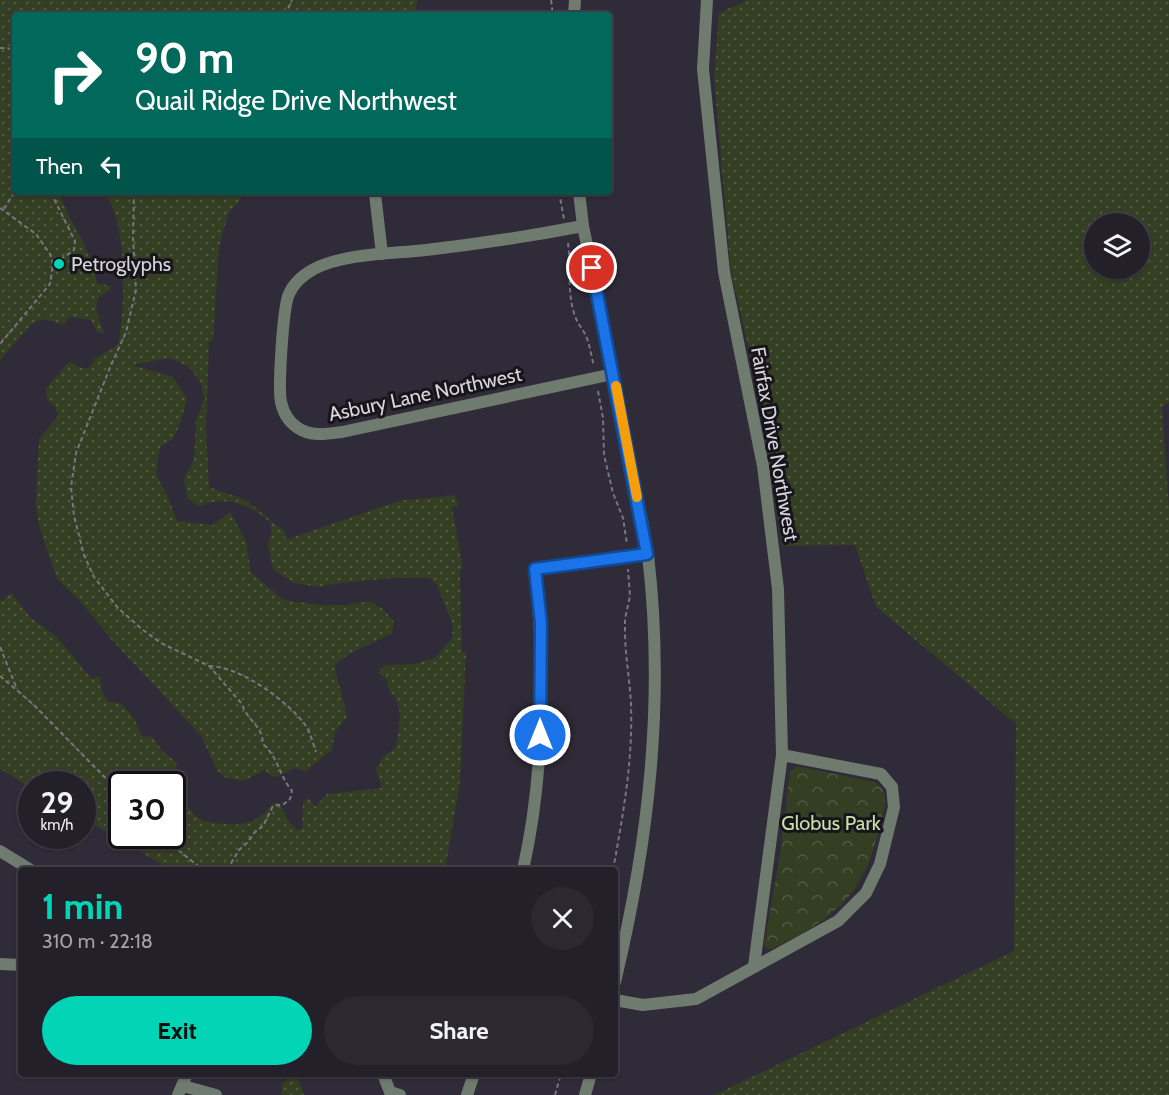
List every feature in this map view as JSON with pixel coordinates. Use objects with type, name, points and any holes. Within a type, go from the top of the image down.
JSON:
[{"type":"street","name":"Fairfax Drive Northwest","points":[[707,0],[703,69],[724,272],[763,466],[777,589],[782,755],[754,966]]},
{"type":"street","points":[[375,195],[382,254]]},
{"type":"street","points":[[579,195],[583,226],[647,554],[654,630],[655,701],[652,770],[642,852],[618,970]]},
{"type":"street","name":"Asbury Lane Northwest","points":[[583,226],[426,250],[382,254],[329,263],[321,267],[296,282],[288,296],[283,315],[281,400],[286,416],[299,429],[319,435],[613,374]]},
{"type":"street","points":[[524,867],[536,794],[540,735],[541,624],[535,569],[647,554]]},
{"type":"street","points":[[618,1000],[644,1005],[696,999],[838,921],[866,893],[880,864],[894,807],[892,787],[881,774],[782,755]]},
{"type":"street","points":[[0,851],[26,867]]},
{"type":"street","points":[[0,964],[18,965]]},
{"type":"street","points":[[384,1077],[390,1092],[400,1095]]},
{"type":"street","points":[[467,1095],[473,1077]]},
{"type":"street","points":[[585,1095],[590,1077]]},
{"type":"street","points":[[182,1085],[216,1095]]},
{"type":"path","points":[[4,210],[13,195]]},
{"type":"path","points":[[53,195],[75,241],[74,250],[53,265]]},
{"type":"path","points":[[134,195],[133,237],[136,290],[126,332],[76,453],[71,487],[74,516],[84,555],[94,577],[118,608],[161,643],[209,666],[242,704],[262,732],[262,744],[273,753],[281,768],[284,781],[292,791],[290,799],[284,804],[273,806],[263,826],[239,850],[229,867]]},
{"type":"path","points":[[560,195],[564,219]]},
{"type":"path","points":[[0,208],[36,234],[50,254],[53,265],[50,284],[0,344]]},
{"type":"path","points":[[568,243],[569,284],[574,313],[589,344],[594,366]]},
{"type":"path","points":[[598,391],[603,418],[604,455],[613,493],[623,518],[627,544]]},
{"type":"path","points":[[614,867],[625,807],[630,757],[631,706],[625,631],[630,596],[628,569]]},
{"type":"path","points":[[0,647],[18,692]]},
{"type":"path","points":[[209,666],[221,666],[280,699],[308,728],[316,752]]},
{"type":"path","points":[[0,676],[33,704],[108,781]]},
{"type":"path","points":[[176,849],[199,867]]},
{"type":"path","points":[[555,1095],[560,1077]]},
{"type":"green space","points":[[0,0],[418,0],[415,12],[12,12],[12,195],[60,195],[91,259],[97,283],[112,286],[98,298],[96,309],[104,333],[97,332],[91,320],[70,317],[64,325],[43,319],[32,324],[0,360]]},
{"type":"green space","points":[[747,0],[1169,0],[1169,402],[1162,408],[1169,508],[1169,1095],[714,1095],[1014,951],[1016,724],[876,607],[855,545],[782,546],[756,380],[731,272],[714,78],[719,13]]},
{"type":"green space","points":[[106,195],[244,195],[228,214],[219,247],[213,341],[209,341],[206,427],[209,487],[246,500],[286,533],[284,536],[288,539],[398,501],[455,495],[459,506],[452,508],[463,569],[460,570],[462,653],[466,653],[460,781],[446,867],[166,867],[135,849],[186,849],[186,803],[197,817],[204,821],[233,825],[255,820],[273,803],[279,802],[287,819],[297,829],[302,829],[303,802],[309,798],[315,807],[327,794],[382,788],[376,769],[382,758],[396,747],[400,713],[387,680],[378,673],[385,665],[414,664],[435,658],[452,638],[453,626],[437,585],[430,578],[392,578],[320,587],[294,583],[273,570],[268,546],[271,523],[263,516],[237,503],[219,501],[199,506],[187,498],[184,479],[194,459],[196,421],[204,399],[201,383],[188,366],[169,358],[133,365],[173,377],[187,398],[173,439],[160,447],[156,473],[177,521],[213,525],[230,512],[246,541],[251,572],[283,600],[321,605],[347,605],[369,601],[383,609],[394,622],[392,633],[356,651],[335,665],[347,717],[335,732],[332,750],[306,771],[295,768],[276,777],[265,770],[243,781],[226,778],[217,770],[201,736],[111,639],[80,601],[57,579],[39,526],[36,503],[39,439],[58,416],[55,407],[47,400],[46,388],[69,362],[82,368],[88,368],[97,357],[118,345],[123,288],[118,224]]},
{"type":"green space","points":[[11,593],[31,618],[57,637],[92,679],[100,676],[101,688],[107,701],[122,704],[134,718],[142,736],[153,737],[162,751],[177,763],[174,771],[108,771],[108,833],[96,826],[96,771],[18,771],[18,780],[0,769],[0,600],[2,601]]},
{"type":"green space","name":"Globus Park","points":[[797,766],[874,782],[884,793],[885,807],[868,865],[848,897],[812,927],[770,950],[764,944],[780,855],[790,771]]},
{"type":"green space","points":[[286,1077],[298,1077],[304,1095],[281,1095],[282,1083],[286,1081]]},
{"type":"slow traffic","points":[[616,386],[637,497]]},
{"type":"place","name":"Petroglyphs","points":[[59,264]]},
{"type":"route","points":[[540,735],[541,624],[535,569],[647,554],[592,268]]}]
